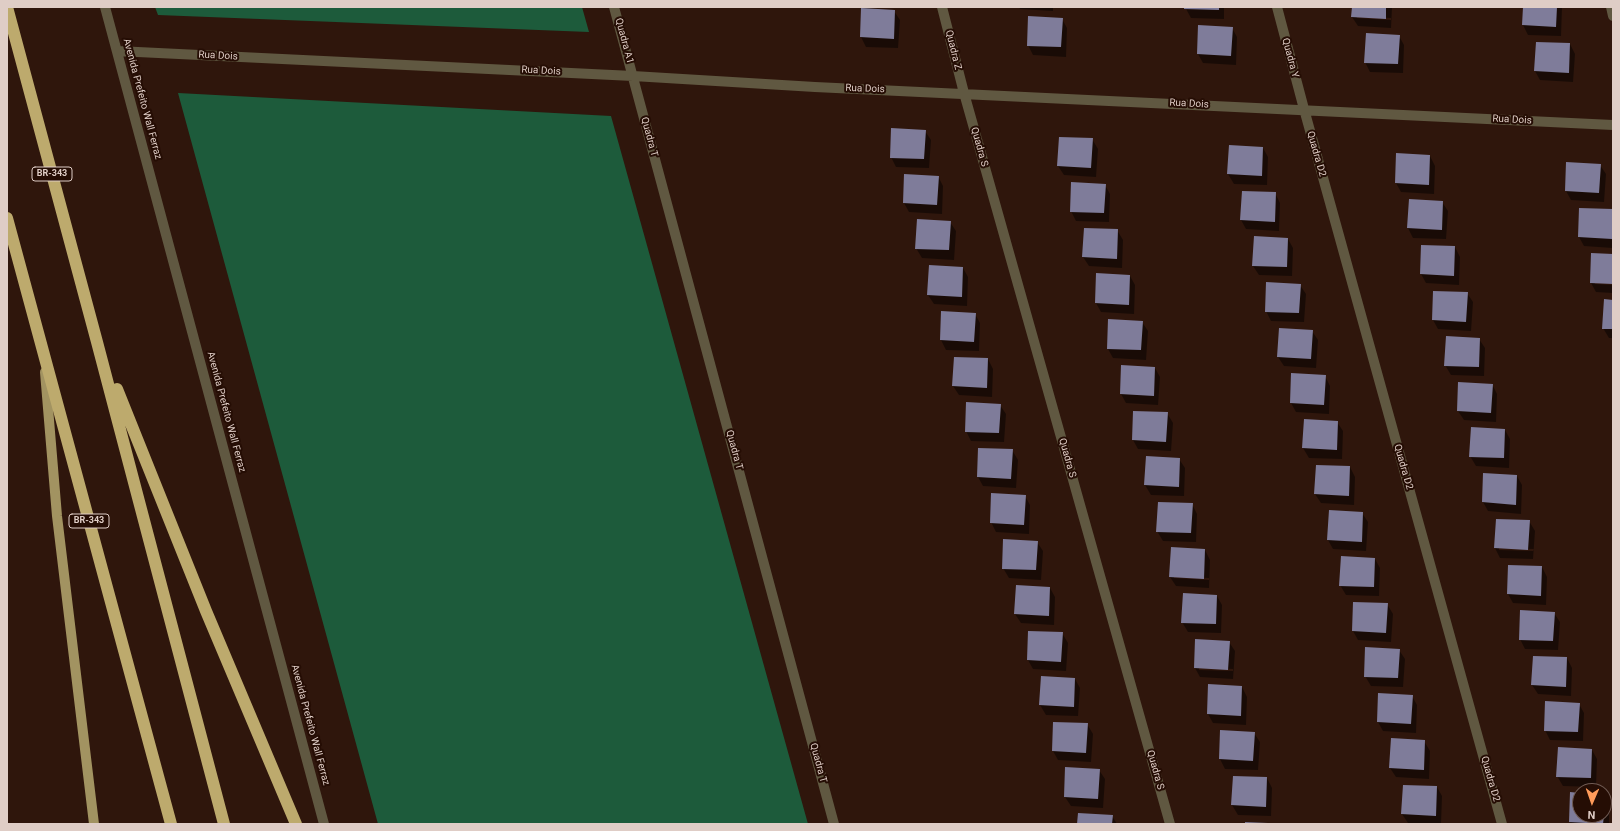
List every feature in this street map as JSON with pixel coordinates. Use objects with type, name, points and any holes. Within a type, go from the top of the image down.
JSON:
[{"type":"highway","name":"BR-343","points":[[7,7],[98,342],[224,824]]},
{"type":"highway","name":"BR-343","points":[[7,218],[171,824]]},
{"type":"highway","points":[[98,342],[206,611],[296,824]]},
{"type":"main road","points":[[44,354],[57,516],[94,824]]},
{"type":"street","name":"Avenida Prefeito Wall Ferraz","points":[[105,7],[324,824]]},
{"type":"street","name":"Quadra A1","points":[[614,7],[633,76]]},
{"type":"street","name":"Quadra Z","points":[[942,7],[964,93]]},
{"type":"street","name":"Quadra Y","points":[[1277,7],[1304,109]]},
{"type":"street","points":[[1611,7],[1613,16]]},
{"type":"street","name":"Rua Dois","points":[[117,51],[1613,125]]},
{"type":"street","name":"Quadra T","points":[[633,76],[834,824]]},
{"type":"street","name":"Quadra S","points":[[964,93],[1170,824]]},
{"type":"street","name":"Quadra D2","points":[[1304,109],[1502,824]]},
{"type":"green space","points":[[155,7],[582,7],[589,32],[158,15]]},
{"type":"green space","points":[[178,93],[611,116],[808,824],[378,824]]},
{"type":"building","points":[[1184,7],[1219,7],[1219,10],[1184,9]]},
{"type":"building","points":[[1352,7],[1386,7],[1386,19],[1351,17]]},
{"type":"building","points":[[1523,7],[1557,7],[1556,27],[1522,25]]},
{"type":"building","points":[[861,8],[895,10],[894,39],[860,37]]},
{"type":"building","points":[[1028,16],[1063,18],[1061,47],[1027,46]]},
{"type":"building","points":[[1198,25],[1233,27],[1231,56],[1197,54]]},
{"type":"building","points":[[1366,33],[1400,35],[1398,64],[1364,63]]},
{"type":"building","points":[[1536,42],[1570,43],[1569,73],[1534,71]]},
{"type":"building","points":[[891,128],[926,130],[924,159],[890,158]]},
{"type":"building","points":[[1059,137],[1093,138],[1091,168],[1057,166]]},
{"type":"building","points":[[1229,145],[1263,147],[1262,176],[1227,174]]},
{"type":"building","points":[[1396,153],[1430,155],[1429,185],[1395,183]]},
{"type":"building","points":[[1566,162],[1601,164],[1599,193],[1565,191]]},
{"type":"building","points":[[904,174],[939,176],[937,205],[903,203]]},
{"type":"building","points":[[1071,182],[1106,184],[1104,213],[1070,212]]},
{"type":"building","points":[[1242,191],[1276,192],[1275,222],[1240,220]]},
{"type":"building","points":[[1409,199],[1443,201],[1442,230],[1407,228]]},
{"type":"building","points":[[1579,208],[1613,209],[1612,239],[1578,237]]},
{"type":"building","points":[[917,219],[951,221],[949,250],[915,249]]},
{"type":"building","points":[[1084,228],[1118,229],[1117,259],[1082,257]]},
{"type":"building","points":[[1254,236],[1288,238],[1287,267],[1252,266]]},
{"type":"building","points":[[1421,245],[1455,246],[1454,276],[1420,274]]},
{"type":"building","points":[[1591,253],[1613,254],[1613,284],[1590,283]]},
{"type":"building","points":[[929,265],[963,267],[962,297],[927,295]]},
{"type":"building","points":[[1096,273],[1130,275],[1129,305],[1095,303]]},
{"type":"building","points":[[1266,282],[1301,284],[1299,313],[1265,312]]},
{"type":"building","points":[[1433,291],[1468,292],[1466,322],[1432,320]]},
{"type":"building","points":[[1604,299],[1613,300],[1613,329],[1602,329]]},
{"type":"building","points":[[941,311],[976,313],[974,342],[940,340]]},
{"type":"building","points":[[1108,319],[1143,321],[1141,350],[1107,349]]},
{"type":"building","points":[[1279,328],[1313,330],[1311,359],[1277,357]]},
{"type":"building","points":[[1446,336],[1480,338],[1479,367],[1444,366]]},
{"type":"building","points":[[954,357],[988,358],[987,388],[952,386]]},
{"type":"building","points":[[1121,365],[1155,367],[1154,396],[1120,394]]},
{"type":"building","points":[[1291,373],[1326,375],[1324,405],[1290,403]]},
{"type":"building","points":[[1458,382],[1493,384],[1491,413],[1457,411]]},
{"type":"building","points":[[966,402],[1001,404],[999,433],[965,432]]},
{"type":"building","points":[[1133,411],[1168,412],[1166,442],[1132,440]]},
{"type":"building","points":[[1304,419],[1338,421],[1337,450],[1302,448]]},
{"type":"building","points":[[1471,427],[1505,429],[1504,458],[1469,457]]},
{"type":"building","points":[[978,448],[1013,449],[1011,479],[977,477]]},
{"type":"building","points":[[1146,456],[1180,458],[1179,487],[1144,485]]},
{"type":"building","points":[[1316,465],[1350,466],[1349,496],[1314,494]]},
{"type":"building","points":[[1483,473],[1517,475],[1516,505],[1482,502]]},
{"type":"building","points":[[991,493],[1026,495],[1024,525],[990,523]]},
{"type":"building","points":[[1158,502],[1193,503],[1191,533],[1156,532]]},
{"type":"building","points":[[1329,510],[1363,512],[1362,542],[1327,540]]},
{"type":"building","points":[[1496,519],[1530,520],[1528,550],[1494,548]]},
{"type":"building","points":[[1003,539],[1038,541],[1036,570],[1002,569]]},
{"type":"building","points":[[1171,547],[1205,549],[1204,579],[1169,577]]},
{"type":"building","points":[[1341,556],[1375,558],[1374,587],[1339,586]]},
{"type":"building","points":[[1508,565],[1542,566],[1541,596],[1507,594]]},
{"type":"building","points":[[1016,585],[1050,587],[1049,616],[1014,614]]},
{"type":"building","points":[[1183,593],[1217,595],[1216,624],[1181,623]]},
{"type":"building","points":[[1353,602],[1388,603],[1386,633],[1352,631]]},
{"type":"building","points":[[1520,610],[1555,612],[1553,641],[1519,640]]},
{"type":"building","points":[[1028,631],[1063,632],[1061,662],[1027,660]]},
{"type":"building","points":[[1195,639],[1230,641],[1228,670],[1194,668]]},
{"type":"building","points":[[1365,647],[1400,649],[1398,678],[1364,677]]},
{"type":"building","points":[[1533,656],[1567,657],[1566,687],[1531,685]]},
{"type":"building","points":[[1041,676],[1075,678],[1074,707],[1039,705]]},
{"type":"building","points":[[1208,684],[1242,686],[1241,716],[1207,714]]},
{"type":"building","points":[[1378,693],[1413,695],[1411,724],[1377,722]]},
{"type":"building","points":[[1545,701],[1580,703],[1578,732],[1544,731]]},
{"type":"building","points":[[1053,722],[1088,723],[1086,753],[1052,751]]},
{"type":"building","points":[[1220,730],[1255,732],[1253,761],[1219,759]]},
{"type":"building","points":[[1391,738],[1425,740],[1424,770],[1389,768]]},
{"type":"building","points":[[1558,747],[1592,749],[1591,778],[1556,777]]},
{"type":"building","points":[[1065,767],[1100,769],[1098,799],[1064,797]]},
{"type":"building","points":[[1233,776],[1267,777],[1266,807],[1231,805]]},
{"type":"building","points":[[1403,785],[1437,786],[1436,816],[1401,814]]},
{"type":"building","points":[[1570,792],[1572,792],[1572,822],[1569,822]]},
{"type":"building","points":[[1078,813],[1113,815],[1112,824],[1077,824]]},
{"type":"building","points":[[1245,822],[1268,823],[1268,824],[1245,824]]}]
